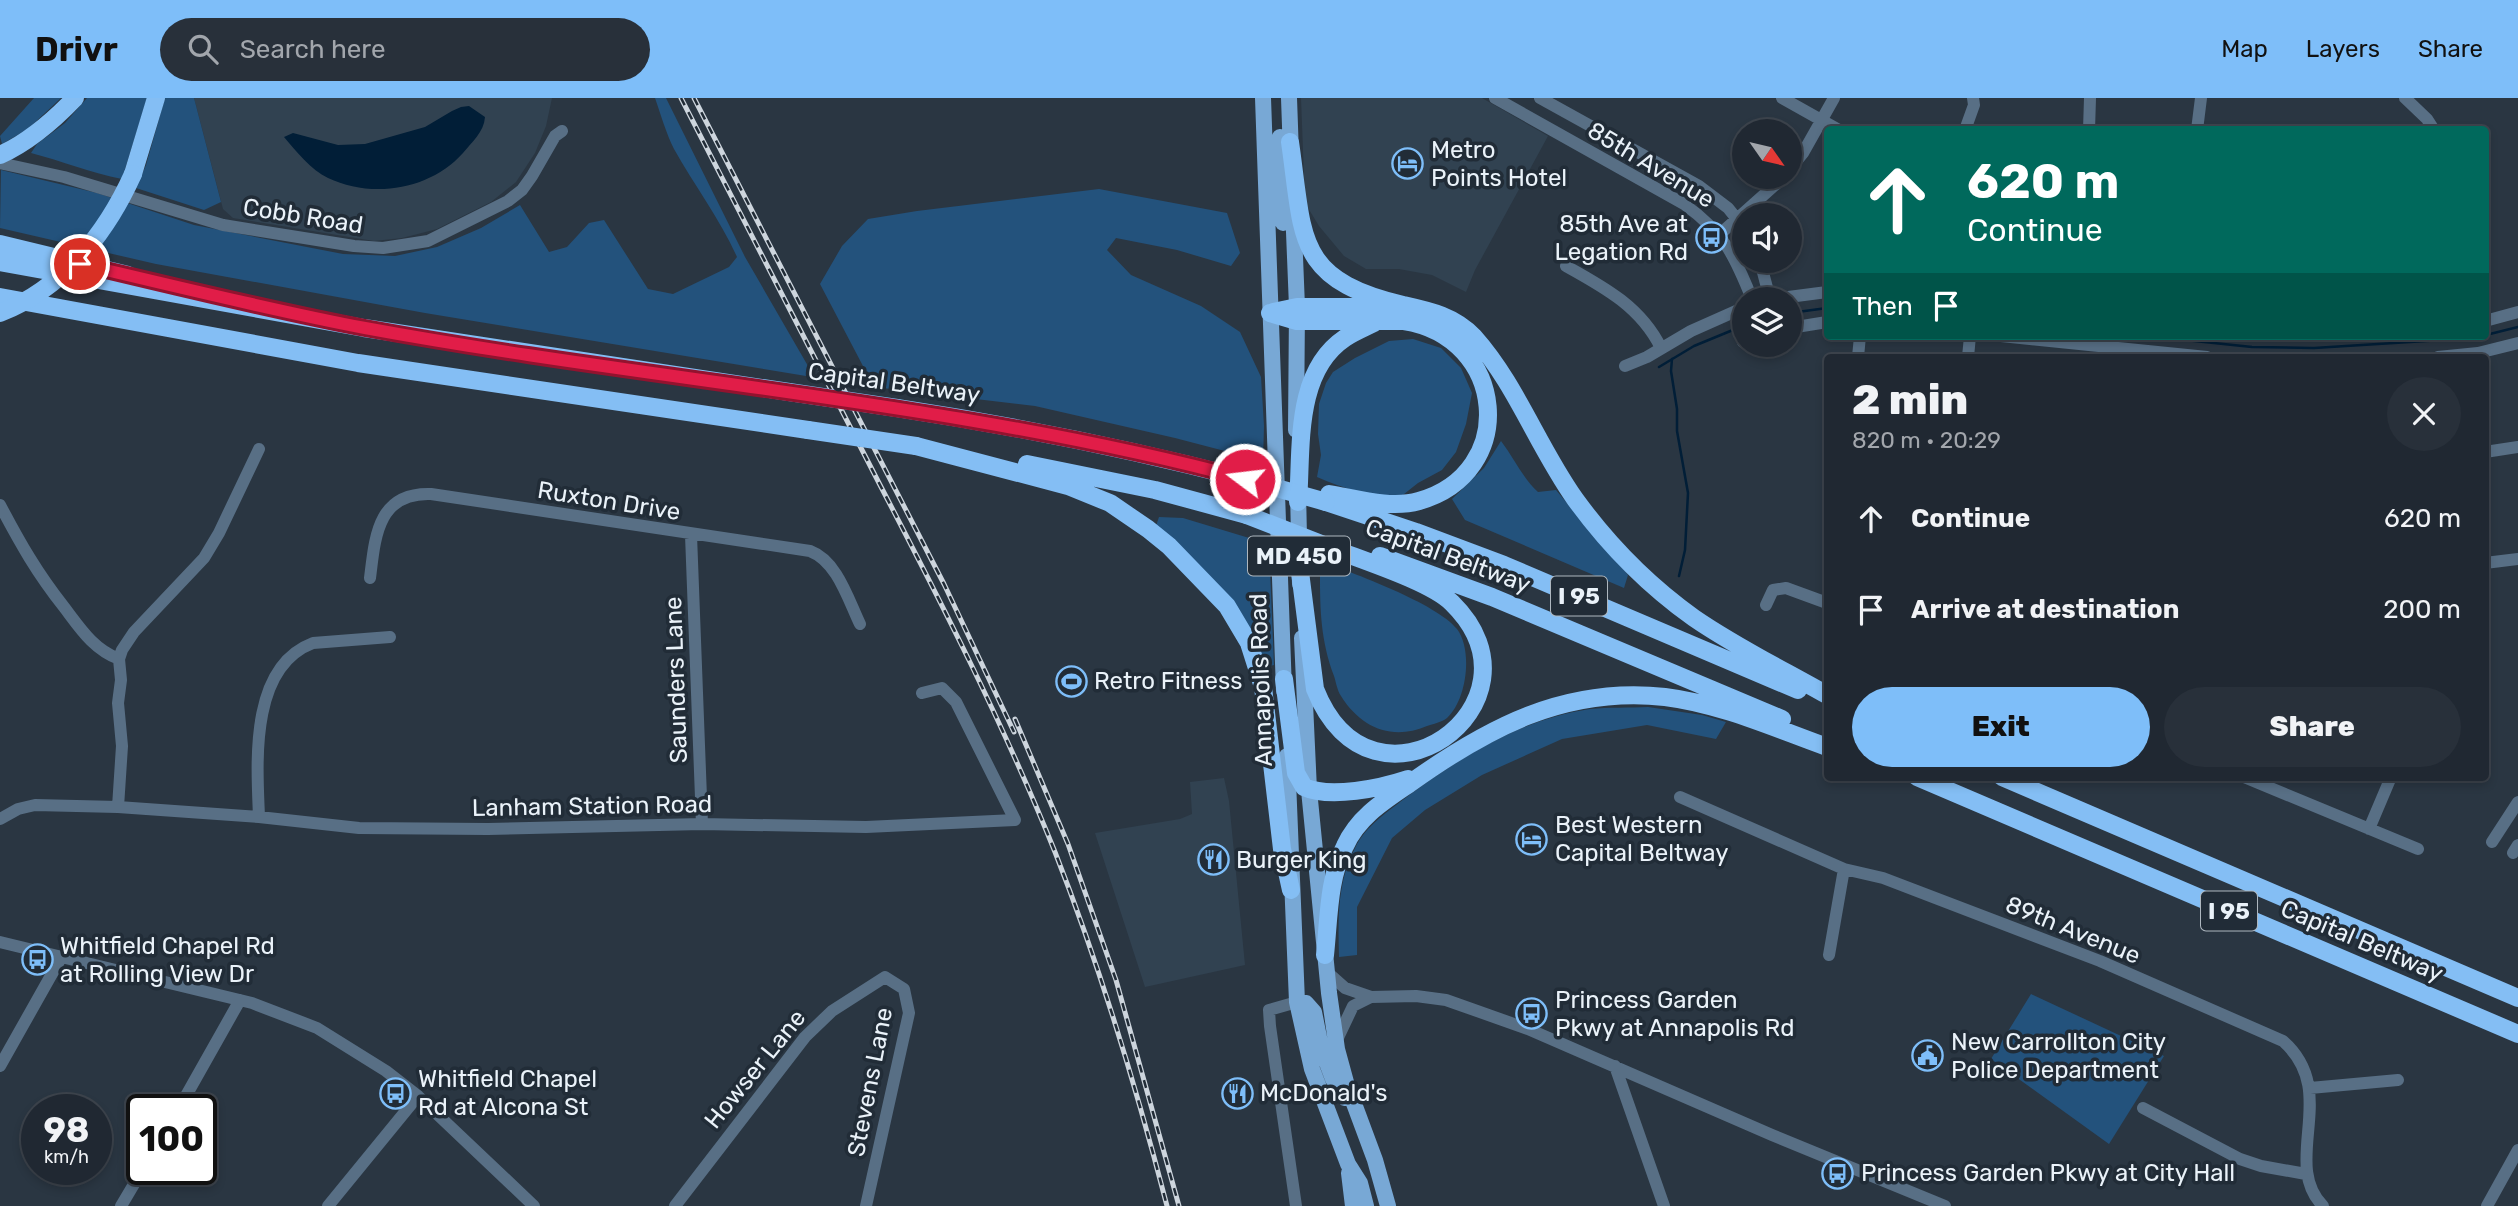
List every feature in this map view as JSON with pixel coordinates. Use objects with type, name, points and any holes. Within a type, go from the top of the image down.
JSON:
[{"type":"highway","points":[[3,156],[49,123],[75,98]]},
{"type":"highway","points":[[0,311],[40,292],[78,260],[109,222],[133,174],[156,98]]},
{"type":"highway","points":[[1290,142],[1306,240],[1318,261],[1349,288],[1365,295],[1423,308],[1455,322],[1484,349],[1575,499],[1644,577],[1692,617],[1824,693]]},
{"type":"highway","points":[[0,244],[211,295],[364,328]]},
{"type":"highway","name":"Capital Beltway","points":[[0,262],[364,328],[897,408],[1074,438],[1158,456],[1326,498],[1504,565],[1824,701]]},
{"type":"highway","name":"Capital Beltway","points":[[0,297],[358,363],[984,456],[1155,490],[1247,514],[1326,542],[1408,565],[1492,597],[1824,738]]},
{"type":"highway","points":[[1297,314],[1406,306]]},
{"type":"highway","points":[[0,311],[205,336]]},
{"type":"highway","points":[[1270,313],[1419,323],[1435,329],[1462,348],[1483,383],[1488,400],[1485,436],[1478,455],[1454,484],[1417,502],[1394,504],[1326,498]]},
{"type":"highway","points":[[1298,502],[1305,407],[1312,376],[1323,360],[1344,339],[1378,321]]},
{"type":"highway","points":[[916,446],[1068,486],[1110,503],[1169,547],[1227,606],[1249,643],[1263,687],[1282,849],[1291,890]]},
{"type":"highway","points":[[1300,572],[1315,689],[1321,706],[1335,726],[1362,745],[1394,754],[1425,750],[1454,733],[1472,708],[1482,674],[1477,641],[1470,626],[1451,601],[1427,586],[1326,542]]},
{"type":"highway","points":[[1284,679],[1296,774],[1309,790],[1362,790],[1421,775]]},
{"type":"highway","points":[[1326,964],[1333,881],[1345,845],[1365,817],[1421,775],[1486,734],[1514,720],[1569,702],[1634,695],[1690,701],[1720,709],[1824,746]]},
{"type":"highway","name":"Capital Beltway","points":[[1924,781],[2518,1034]]},
{"type":"highway","name":"Capital Beltway","points":[[2011,781],[2518,998]]},
{"type":"main road","name":"Annapolis Road","points":[[1264,98],[1297,1002],[1312,1069],[1348,1164],[1360,1184],[1366,1206]]},
{"type":"main road","points":[[1279,98],[1286,266],[1296,278]]},
{"type":"main road","name":"Annapolis Road","points":[[1289,98],[1297,314],[1295,377],[1300,572],[1309,790],[1336,1042],[1346,1082],[1389,1205]]},
{"type":"main road","points":[[1297,1002],[1306,1003],[1314,1012],[1321,1047],[1334,1079],[1361,1124]]},
{"type":"main road","points":[[1348,1164],[1353,1206]]},
{"type":"street","name":"85th Avenue","points":[[1495,98],[1684,204],[1720,234],[1747,287]]},
{"type":"street","name":"85th Avenue","points":[[1540,98],[1559,102],[1699,186],[1732,213]]},
{"type":"street","points":[[1782,98],[1831,126]]},
{"type":"street","points":[[1802,151],[1834,98]]},
{"type":"street","points":[[1966,126],[1974,105],[1973,98]]},
{"type":"street","points":[[2089,126],[2090,98]]},
{"type":"street","points":[[2198,126],[2201,98]]},
{"type":"street","points":[[2405,98],[2431,126]]},
{"type":"street","points":[[1545,126],[1559,102]]},
{"type":"street","name":"Cobb Road","points":[[3,156],[223,225],[354,246],[383,248],[428,241],[508,201],[522,190],[555,136],[562,131]]},
{"type":"street","points":[[1761,203],[1773,189]]},
{"type":"street","points":[[1720,234],[1732,229]]},
{"type":"street","points":[[1566,266],[1610,291],[1633,309],[1661,348]]},
{"type":"street","points":[[1802,295],[1824,292]]},
{"type":"street","points":[[2489,320],[2518,312]]},
{"type":"street","points":[[1625,366],[1732,313]]},
{"type":"street","points":[[1802,326],[1824,322]]},
{"type":"street","points":[[2040,340],[2178,354]]},
{"type":"street","points":[[2468,354],[2518,343]]},
{"type":"street","points":[[2489,451],[2518,447]]},
{"type":"street","points":[[118,807],[122,747],[118,703],[121,680],[119,659],[134,632],[204,558],[219,533],[259,449]]},
{"type":"street","name":"Ruxton Drive","points":[[370,578],[381,520],[397,503],[419,494],[571,514],[691,535],[814,552],[827,562],[836,574],[860,624]]},
{"type":"street","points":[[0,505],[33,567],[47,586],[85,635],[105,653],[119,659]]},
{"type":"street","name":"Saunders Lane","points":[[691,535],[702,824]]},
{"type":"street","points":[[2489,563],[2518,559]]},
{"type":"street","points":[[1766,606],[1773,590],[1786,588],[1824,602]]},
{"type":"street","points":[[259,817],[257,752],[261,715],[268,692],[285,664],[304,646],[313,643],[390,637]]},
{"type":"street","name":"Lanham Station Road","points":[[0,819],[18,809],[35,805],[118,807],[259,817],[359,828],[502,829],[702,824],[866,827],[1015,820],[956,702],[942,688],[922,693]]},
{"type":"street","points":[[2369,829],[2389,781]]},
{"type":"street","points":[[2269,782],[2418,849]]},
{"type":"street","name":"89th Avenue","points":[[1680,797],[1844,869],[1883,878],[2100,961],[2277,1037],[2297,1055],[2310,1088],[2306,1174],[2313,1195],[2323,1206]]},
{"type":"street","points":[[2492,842],[2518,802]]},
{"type":"street","points":[[1829,955],[1844,869]]},
{"type":"street","points":[[0,943],[240,1000],[276,1010],[332,1035],[418,1096],[534,1206]]},
{"type":"street","points":[[0,1066],[62,956]]},
{"type":"street","points":[[1326,964],[1345,988],[1371,997],[1416,996],[1446,1000],[1528,1029],[1945,1206]]},
{"type":"street","name":"Howser Lane","points":[[675,1206],[805,1037],[832,1011],[885,977]]},
{"type":"street","name":"Stevens Lane","points":[[866,1206],[909,1013],[904,989],[885,977]]},
{"type":"street","points":[[1336,1042],[1353,1006],[1371,997]]},
{"type":"street","points":[[187,1094],[240,1000]]},
{"type":"street","points":[[1296,1206],[1269,1010],[1297,1002]]},
{"type":"street","points":[[1615,1066],[1664,1206]]},
{"type":"street","points":[[2310,1088],[2398,1080]]},
{"type":"street","points":[[328,1206],[418,1096]]},
{"type":"street","points":[[2143,1108],[2240,1159],[2261,1166],[2306,1174]]},
{"type":"street","points":[[2487,1206],[2518,1150]]},
{"type":"street","points":[[121,1206],[133,1185]]},
{"type":"shaded area","points":[[34,98],[61,98],[28,129],[2,144],[0,136]]},
{"type":"shaded area","points":[[87,98],[147,98],[122,179],[31,153],[37,144],[65,123]]},
{"type":"shaded area","points":[[165,98],[194,98],[221,202],[204,210],[136,188],[146,165]]},
{"type":"shaded area","points":[[194,98],[552,98],[546,126],[535,153],[516,182],[491,202],[437,229],[402,238],[374,241],[233,218],[223,209]]},
{"type":"shaded area","points":[[655,98],[666,98],[745,257],[808,366],[806,376],[425,313],[156,264],[0,228],[1,170],[97,193],[194,225],[343,254],[395,256],[437,247],[481,228],[520,205],[549,252],[567,247],[589,223],[604,220],[648,289],[673,294],[729,267],[737,257],[674,149]]},
{"type":"shaded area","points":[[1301,98],[1482,98],[1548,136],[1475,270],[1466,292],[1432,275],[1399,269],[1366,269],[1344,256],[1319,226],[1305,203]]},
{"type":"shaded area","points":[[469,106],[485,117],[474,141],[450,166],[417,183],[400,187],[363,188],[328,178],[310,165],[284,137],[293,133],[338,145],[365,144],[425,127],[452,111]]},
{"type":"shaded area","points":[[1099,189],[1227,213],[1240,253],[1231,266],[1177,250],[1116,238],[1107,250],[1131,275],[1201,306],[1240,332],[1261,377],[1263,461],[1035,406],[874,387],[820,284],[842,246],[868,219]]},
{"type":"shaded area","points":[[1413,339],[1441,348],[1461,368],[1472,393],[1466,424],[1456,452],[1442,470],[1418,483],[1399,498],[1357,491],[1317,477],[1321,455],[1318,434],[1319,404],[1333,372],[1389,341]]},
{"type":"shaded area","points":[[1501,441],[1532,486],[1538,492],[1556,490],[1628,575],[1624,588],[1465,520],[1452,499],[1484,468]]},
{"type":"shaded area","points":[[1159,517],[1183,518],[1269,544],[1274,665],[1266,667],[1247,624],[1156,526]]},
{"type":"shaded area","points":[[1320,561],[1413,599],[1447,619],[1457,629],[1465,649],[1466,675],[1459,699],[1447,718],[1414,730],[1390,732],[1368,724],[1349,707],[1339,691],[1325,647],[1320,605]]},
{"type":"shaded area","points":[[1648,707],[1702,715],[1726,722],[1716,739],[1647,725],[1562,739],[1482,775],[1425,810],[1392,838],[1357,907],[1357,955],[1339,957],[1339,915],[1349,861],[1360,840],[1386,813],[1450,767],[1517,730],[1540,721],[1590,709]]},
{"type":"shaded area","points":[[1224,778],[1229,801],[1245,965],[1145,987],[1095,833],[1180,819],[1192,814],[1190,782]]},
{"type":"shaded area","points":[[2031,994],[2164,1056],[2109,1144],[1991,1059]]},
{"type":"waterway","points":[[1802,311],[1824,308]]},
{"type":"waterway","points":[[2489,334],[2518,327]]},
{"type":"waterway","points":[[1659,367],[1694,346],[1732,330]]},
{"type":"waterway","points":[[2185,340],[2252,347],[2314,348],[2442,340]]},
{"type":"waterway","points":[[1672,359],[1677,431],[1688,493],[1685,550],[1679,576]]},
{"type":"railway","points":[[681,98],[926,574],[1015,758],[1055,852],[1102,983],[1143,1116],[1167,1206]]},
{"type":"railway","points":[[694,98],[944,584],[1014,732]]},
{"type":"railway","points":[[1015,719],[1068,844],[1116,980],[1179,1206]]},
{"type":"place","name":"Metro Points Hotel","points":[[1408,164]]},
{"type":"place","name":"85th Ave at Legation Rd","points":[[1711,238]]},
{"type":"place","name":"Retro Fitness","points":[[1071,681]]},
{"type":"place","name":"Best Western Capital Beltway","points":[[1532,839]]},
{"type":"place","name":"Burger King","points":[[1213,860]]},
{"type":"place","name":"Whitfield Chapel Rd at Rolling View Dr","points":[[37,960]]},
{"type":"place","name":"Princess Garden Pkwy at Annapolis Rd","points":[[1532,1014]]},
{"type":"place","name":"New Carrollton City Police Department","points":[[1928,1056]]},
{"type":"place","name":"Whitfield Chapel Rd at Alcona St","points":[[395,1093]]},
{"type":"place","name":"McDonald's","points":[[1237,1093]]},
{"type":"place","name":"Princess Garden Pkwy at City Hall","points":[[1838,1173]]},
{"type":"route","points":[[80,264],[364,328],[986,421],[1158,456],[1245,479]]}]
